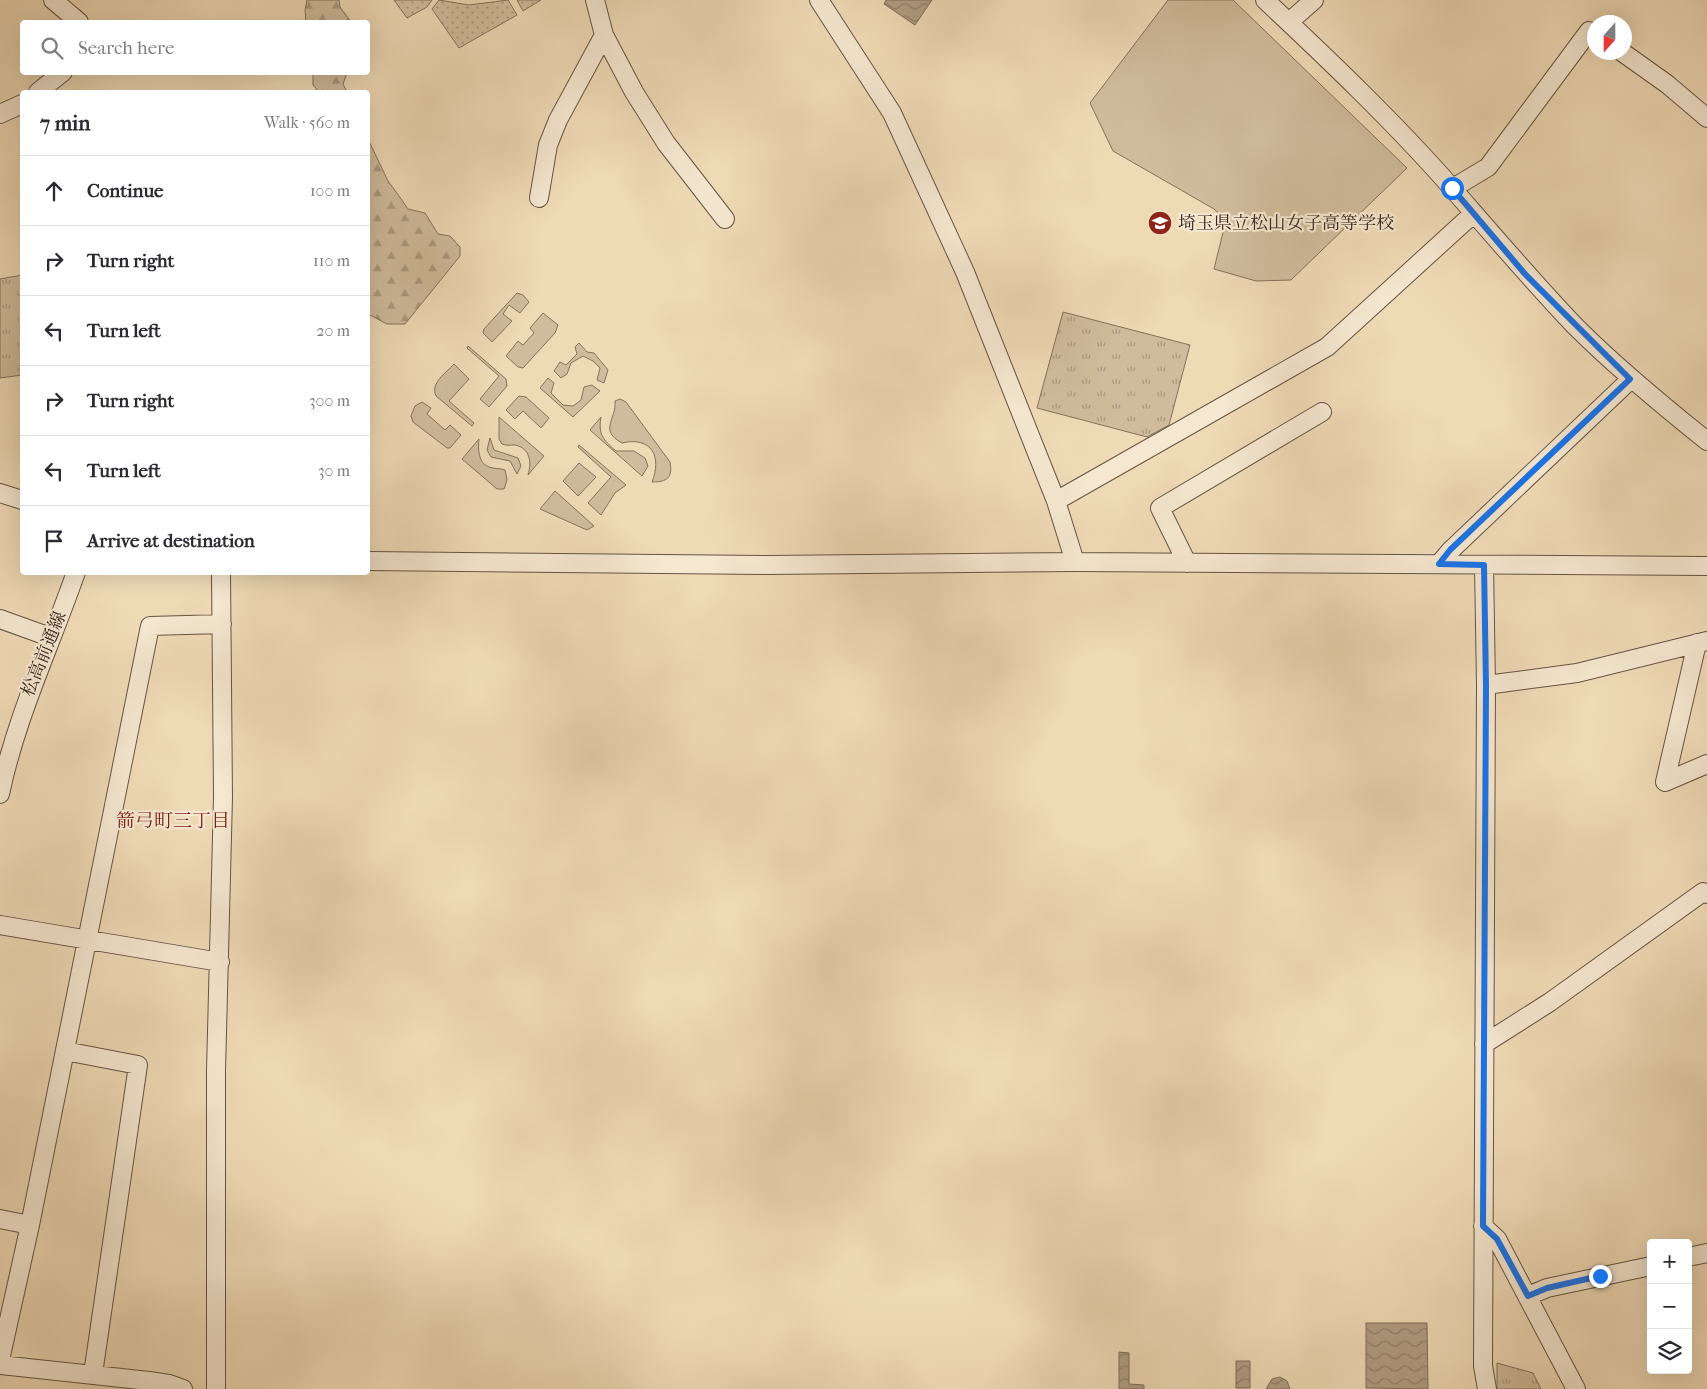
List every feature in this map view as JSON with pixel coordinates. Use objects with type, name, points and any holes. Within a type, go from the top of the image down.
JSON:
[{"type":"street","points":[[53,0],[78,20]]},
{"type":"street","points":[[595,0],[604,35],[634,92],[666,143],[726,219]]},
{"type":"street","points":[[819,0],[892,113],[965,272],[1056,501],[1075,562]]},
{"type":"street","points":[[1265,0],[1388,120],[1452,188],[1525,274],[1630,379],[1707,441]]},
{"type":"street","points":[[1288,22],[1314,0]]},
{"type":"street","points":[[1452,188],[1488,167],[1587,34]]},
{"type":"street","points":[[539,198],[548,145],[558,120],[604,35]]},
{"type":"street","points":[[1632,59],[1667,84],[1707,118]]},
{"type":"street","points":[[40,90],[59,75]]},
{"type":"street","points":[[0,114],[20,105]]},
{"type":"street","points":[[1056,501],[1327,347],[1474,214]]},
{"type":"street","points":[[1439,564],[1450,550],[1630,379]]},
{"type":"street","points":[[1187,563],[1160,508],[1322,412]]},
{"type":"street","points":[[0,493],[20,499]]},
{"type":"street","points":[[370,561],[758,565],[1075,562],[1707,566]]},
{"type":"street","points":[[1484,565],[1486,685],[1483,1366],[1486,1389]]},
{"type":"street","name":"松高前通線","points":[[0,794],[6,763],[25,703],[75,575]]},
{"type":"street","points":[[216,1389],[216,1070],[223,798],[221,575]]},
{"type":"street","points":[[0,619],[50,637]]},
{"type":"street","points":[[0,1360],[30,1225],[150,626],[222,624]]},
{"type":"street","points":[[1486,685],[1577,673],[1702,642],[1664,782],[1707,764]]},
{"type":"street","points":[[1484,1044],[1550,1002],[1703,892],[1707,894]]},
{"type":"street","points":[[0,925],[220,962]]},
{"type":"street","points":[[65,1051],[138,1065],[93,1374]]},
{"type":"street","points":[[0,1219],[30,1225]]},
{"type":"street","points":[[1483,1226],[1497,1239],[1576,1389]]},
{"type":"street","points":[[1692,1256],[1707,1253]]},
{"type":"street","points":[[1528,1296],[1547,1288],[1647,1267]]},
{"type":"street","points":[[0,1365],[169,1384],[182,1389]]},
{"type":"green space","points":[[307,0],[339,0],[340,7],[350,20],[306,20]]},
{"type":"green space","points":[[394,0],[432,0],[427,7],[407,18]]},
{"type":"green space","points":[[439,0],[469,5],[508,0],[517,15],[459,48],[432,9]]},
{"type":"green space","points":[[517,0],[541,0],[523,11]]},
{"type":"green space","points":[[1168,0],[1233,0],[1407,168],[1291,280],[1256,281],[1214,269],[1226,220],[1214,209],[1113,151],[1090,103]]},
{"type":"green space","points":[[313,75],[346,75],[343,84],[346,90],[317,90],[313,85]]},
{"type":"green space","points":[[370,143],[388,181],[408,209],[425,213],[438,234],[450,236],[460,247],[460,256],[405,324],[387,324],[370,315]]},
{"type":"green space","points":[[20,275],[20,375],[0,378],[0,279]]},
{"type":"green space","points":[[517,293],[523,295],[529,302],[520,313],[509,305],[503,314],[512,321],[492,342],[483,333],[484,329]]},
{"type":"green space","points":[[1063,312],[1190,345],[1169,425],[1147,437],[1037,408]]},
{"type":"green space","points":[[543,313],[558,325],[555,333],[523,368],[518,367],[506,356],[518,341],[523,345],[534,333],[530,328]]},
{"type":"green space","points":[[579,343],[587,352],[594,353],[608,370],[604,383],[597,380],[600,368],[593,361],[583,356],[571,363],[567,374],[561,378],[554,371],[560,362],[566,365],[577,354],[575,347]]},
{"type":"green space","points":[[468,346],[506,379],[507,386],[489,407],[480,399],[499,376],[467,348]]},
{"type":"green space","points":[[454,364],[469,379],[449,401],[474,423],[472,426],[436,396],[435,387],[437,383]]},
{"type":"green space","points":[[548,378],[554,383],[551,393],[563,405],[573,406],[581,400],[584,387],[592,385],[600,391],[573,417],[540,388]]},
{"type":"green space","points":[[519,396],[526,397],[549,418],[541,428],[523,411],[515,419],[506,410]]},
{"type":"green space","points":[[620,399],[626,402],[670,462],[671,472],[665,480],[652,482],[656,464],[652,451],[647,446],[641,443],[622,443],[611,433],[610,424],[615,401]]},
{"type":"green space","points":[[422,402],[431,408],[427,414],[445,430],[450,425],[461,435],[450,448],[447,448],[413,422],[411,416],[415,406]]},
{"type":"green space","points":[[499,417],[544,456],[528,475],[530,461],[527,452],[515,445],[502,444],[499,439]]},
{"type":"green space","points":[[601,417],[600,428],[602,436],[616,451],[634,451],[645,458],[648,466],[642,476],[590,430]]},
{"type":"green space","points":[[490,438],[494,450],[518,458],[521,466],[517,474],[510,461],[491,457],[487,450]]},
{"type":"green space","points":[[479,439],[479,451],[485,465],[505,470],[507,480],[504,489],[497,489],[462,459]]},
{"type":"green space","points":[[579,445],[626,485],[615,493],[601,515],[588,503],[611,477],[578,447]]},
{"type":"green space","points":[[579,463],[596,477],[578,496],[563,481]]},
{"type":"green space","points":[[555,491],[594,526],[587,530],[540,509]]},
{"type":"green space","points":[[1497,1363],[1533,1373],[1541,1389],[1497,1389]]},
{"type":"water","points":[[886,0],[932,0],[915,25],[884,4]]},
{"type":"water","points":[[1366,1323],[1427,1323],[1428,1389],[1366,1388]]},
{"type":"water","points":[[1119,1352],[1129,1353],[1129,1384],[1144,1385],[1144,1389],[1119,1389]]},
{"type":"water","points":[[1236,1361],[1250,1361],[1250,1388],[1236,1388]]},
{"type":"water","points":[[1280,1377],[1287,1381],[1290,1389],[1266,1389],[1272,1379]]},
{"type":"place","name":"埼玉県立松山女子高等学校","points":[[1160,223]]},
{"type":"district","name":"箭弓町三丁目","points":[[173,821]]},
{"type":"route","points":[[1452,188],[1525,274],[1630,379],[1450,550],[1439,564],[1484,565],[1486,685],[1483,1226],[1497,1239],[1528,1296],[1547,1288],[1600,1276]]}]
